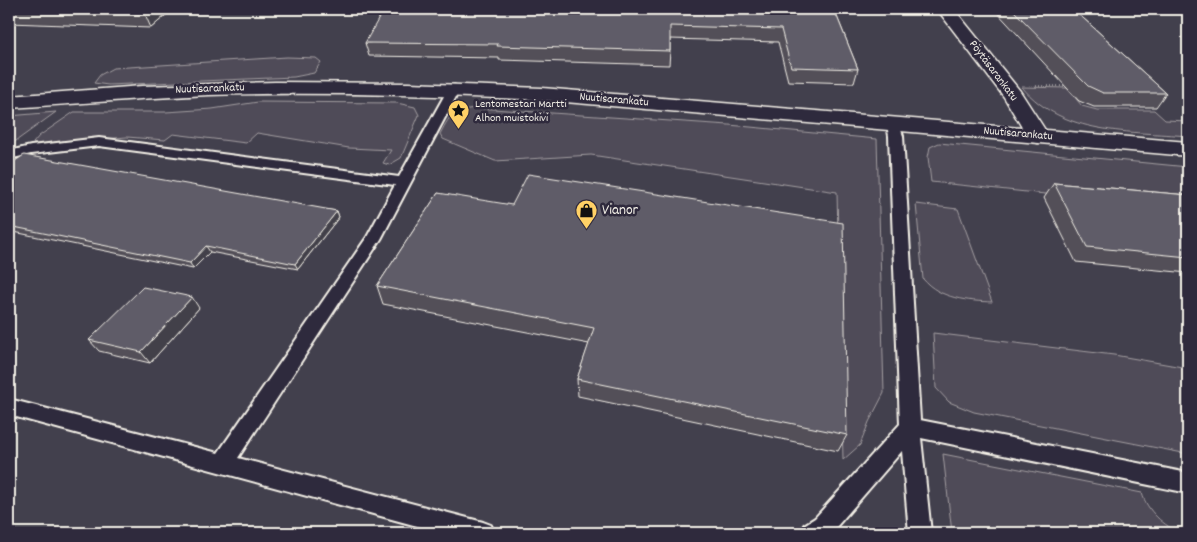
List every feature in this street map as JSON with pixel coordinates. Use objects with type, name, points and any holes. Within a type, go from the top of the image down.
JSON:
[{"type":"main road","name":"Pöytäsarankatu","points":[[945,9],[1013,95],[1038,136]]},
{"type":"main road","name":"Nuutisarankatu","points":[[9,102],[133,92],[253,87],[454,89],[561,96],[1188,149]]},
{"type":"lane","points":[[223,464],[373,240],[454,89]]},
{"type":"lane","points":[[893,124],[896,136],[910,427],[920,533]]},
{"type":"lane","points":[[9,155],[31,150],[99,142],[404,182]]},
{"type":"lane","points":[[9,408],[483,533]]},
{"type":"lane","points":[[910,427],[1188,483]]},
{"type":"lane","points":[[812,533],[823,526],[910,427]]},
{"type":"path","points":[[1028,85],[1065,86]]},
{"type":"shaded area","points":[[9,9],[1188,9],[1188,533],[9,533]]},
{"type":"shaded area","points":[[287,57],[316,58],[321,62],[314,73],[294,77],[108,85],[94,83],[100,75],[113,68]]},
{"type":"shaded area","points":[[1022,87],[1067,88],[1082,106],[1097,110],[1154,110],[1165,120],[1188,121],[1188,136],[1121,131],[1077,123],[1057,115],[1039,103]]},
{"type":"shaded area","points":[[258,102],[397,103],[415,107],[419,115],[401,158],[389,165],[383,163],[391,150],[349,148],[257,133],[246,143],[173,134],[165,140],[127,137],[37,145],[33,143],[39,136],[74,112],[166,112],[212,109]]},
{"type":"shaded area","points":[[478,108],[729,125],[877,139],[884,393],[860,445],[843,460],[837,192],[591,155],[495,161],[443,139],[440,134],[454,113]]},
{"type":"shaded area","points":[[56,112],[9,146],[9,116]]},
{"type":"shaded area","points":[[939,143],[1188,167],[1188,209],[931,182],[928,157],[930,147]]},
{"type":"shaded area","points":[[916,204],[958,209],[992,302],[964,300],[946,295],[930,286],[923,279]]},
{"type":"shaded area","points":[[933,333],[1114,355],[1188,368],[1188,454],[974,412],[949,402],[936,388]]},
{"type":"shaded area","points":[[943,454],[1142,493],[1152,512],[1168,526],[1181,533],[952,533]]},
{"type":"building","points":[[9,9],[151,9],[145,14]]},
{"type":"building","points":[[384,9],[834,9],[858,69],[791,67],[781,29],[670,26],[670,51],[497,46],[498,44],[365,43]]},
{"type":"building","points":[[1012,9],[1073,9],[1166,93],[1103,93],[1088,86]]},
{"type":"building","points":[[24,155],[337,211],[295,264],[206,246],[190,263],[9,226],[9,165]]},
{"type":"building","points":[[528,174],[843,223],[847,435],[577,379],[594,328],[377,286],[438,193],[512,205]]},
{"type":"building","points":[[1054,183],[1188,195],[1188,257],[1087,247]]},
{"type":"building","points":[[143,287],[192,297],[141,352],[89,340]]},
{"type":"place","name":"Lentomestari Martti Alhon muistokivi","points":[[459,130]]},
{"type":"place","name":"Vianor","points":[[586,230]]}]
